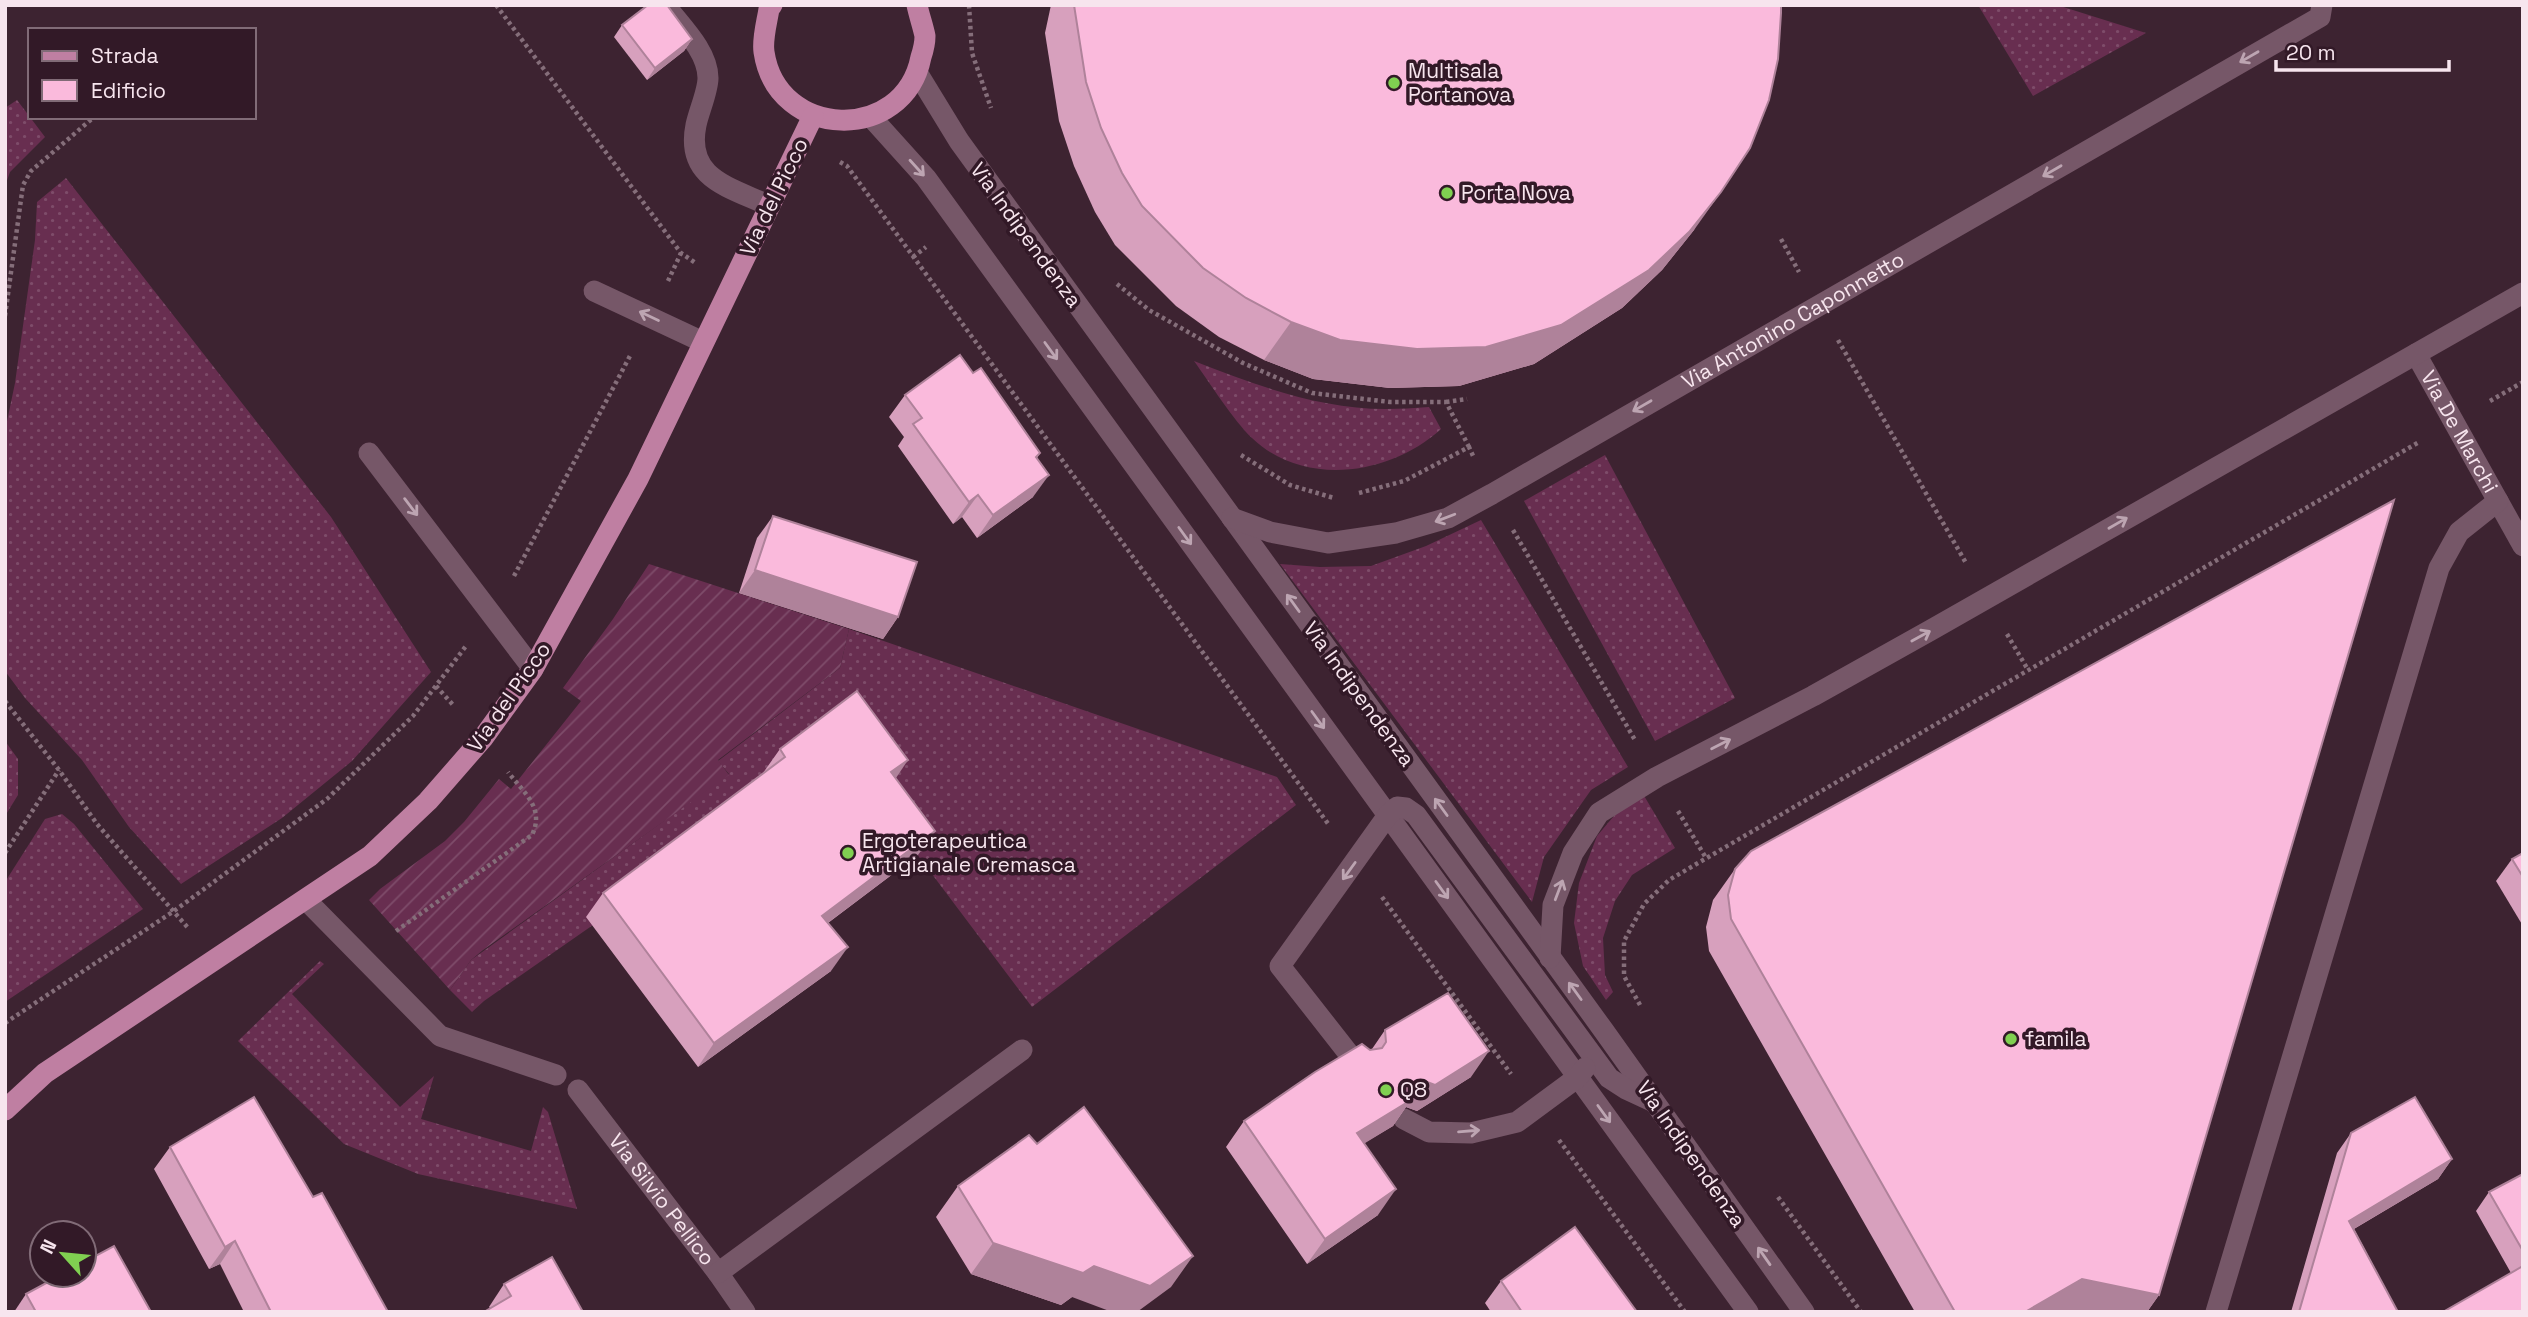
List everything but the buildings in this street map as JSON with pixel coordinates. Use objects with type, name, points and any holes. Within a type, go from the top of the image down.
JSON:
[{"type":"main road","points":[[769,7],[764,51],[775,83],[791,103],[813,116],[839,122],[871,117],[902,98],[918,74],[925,39],[917,5]]},
{"type":"main road","name":"Via del Picco","points":[[5,1110],[46,1073],[370,856],[428,801],[483,738],[533,670],[638,479],[813,116]]},
{"type":"street","points":[[665,5],[702,54],[708,78],[695,130],[695,158],[702,170],[712,178],[770,206]]},
{"type":"street","name":"Via Antonino Caponnetto","points":[[1232,519],[1270,532],[1328,543],[1396,533],[1448,518],[2319,17],[2322,5]]},
{"type":"street","name":"Via Indipendenza","points":[[918,74],[958,141],[1604,1031],[1804,1312]]},
{"type":"street","points":[[871,117],[926,178],[1748,1312]]},
{"type":"street","points":[[594,290],[703,342]]},
{"type":"street","points":[[1550,958],[1553,905],[1573,853],[1599,813],[1657,777],[1813,696],[2523,293]]},
{"type":"street","name":"Via De Marchi","points":[[2416,354],[2523,546]]},
{"type":"street","points":[[369,453],[533,670]]},
{"type":"street","points":[[2216,1312],[2439,568],[2459,532],[2498,501]]},
{"type":"street","points":[[1356,1063],[1280,966],[1388,815],[1397,807],[1406,808],[1416,815],[1609,1077],[1626,1089],[1656,1103]]},
{"type":"street","points":[[306,900],[440,1036],[556,1075]]},
{"type":"street","points":[[1404,1119],[1429,1132],[1471,1133],[1517,1122],[1577,1077],[1593,1057],[1604,1031]]},
{"type":"street","points":[[718,1273],[1022,1050]]},
{"type":"street","name":"Via Silvio Pellico","points":[[578,1090],[745,1312]]},
{"type":"path","points":[[5,1023],[174,911],[327,799],[413,716],[491,614],[526,555],[651,317],[681,253],[496,5]]},
{"type":"path","points":[[969,5],[972,53],[993,114]]},
{"type":"path","points":[[5,316],[23,185],[31,171],[92,119]]},
{"type":"path","points":[[836,159],[847,166],[1685,1312]]},
{"type":"path","points":[[1781,239],[2028,670]]},
{"type":"path","points":[[1107,276],[1149,310],[1242,363],[1312,393],[1390,402],[1446,402],[1467,399]]},
{"type":"path","points":[[1643,1009],[1624,976],[1624,941],[1644,904],[1669,880],[2523,382]]},
{"type":"path","points":[[1446,402],[1492,495],[1706,858]]},
{"type":"path","points":[[1350,496],[1404,481],[1469,447]]},
{"type":"path","points":[[1240,454],[1290,485],[1337,499]]},
{"type":"path","points":[[365,959],[402,926],[532,835],[537,824],[536,809],[483,738],[436,686]]},
{"type":"path","points":[[5,701],[97,824],[214,959]]},
{"type":"path","points":[[5,853],[59,770]]},
{"type":"path","points":[[1771,1188],[1861,1312]]},
{"type":"shaded area","points":[[1978,5],[2057,5],[2146,33],[2033,96]]},
{"type":"shaded area","points":[[17,100],[28,115],[28,119],[31,119],[45,137],[10,172],[5,186],[5,108]]},
{"type":"shaded area","points":[[66,178],[331,517],[431,672],[352,761],[282,818],[181,884],[129,827],[82,760],[25,698],[5,671],[5,431],[15,383],[35,240],[37,202]]},
{"type":"shaded area","points":[[1194,361],[1264,387],[1336,405],[1391,409],[1429,407],[1441,429],[1421,445],[1398,457],[1373,465],[1347,470],[1296,464],[1273,454],[1252,438]]},
{"type":"shaded area","points":[[1605,455],[1735,698],[1655,741],[1524,501]]},
{"type":"shaded area","points":[[1481,520],[1628,767],[1591,790],[1544,857],[1532,902],[1280,564],[1320,567],[1371,566],[1426,546]]},
{"type":"shaded area","points":[[649,564],[849,629],[840,668],[718,760],[729,775],[483,950],[471,960],[450,990],[369,900],[445,841],[499,779],[511,789],[581,701],[563,688]]},
{"type":"shaded area","points":[[849,629],[1277,777],[1296,805],[1032,1007],[874,797],[768,781],[587,916],[593,925],[472,1012],[450,990],[471,960],[729,774],[718,761],[840,668]]},
{"type":"shaded area","points":[[5,741],[18,759],[18,795],[5,816]]},
{"type":"shaded area","points":[[1643,794],[1675,848],[1632,875],[1615,901],[1603,938],[1605,975],[1613,992],[1606,1000],[1583,966],[1574,923],[1579,883],[1597,836],[1619,810]]},
{"type":"shaded area","points":[[62,814],[74,824],[143,909],[5,1002],[5,882],[45,819]]},
{"type":"shaded area","points":[[320,961],[324,964],[292,994],[400,1107],[434,1076],[421,1119],[531,1151],[543,1107],[548,1112],[577,1209],[418,1174],[344,1144],[238,1041]]},
{"type":"place","name":"Multisala Portanova","points":[[1394,83]]},
{"type":"place","name":"Porta Nova","points":[[1447,193]]},
{"type":"place","name":"Ergoterapeutica Artigianale Cremasca","points":[[848,853]]},
{"type":"place","name":"famila","points":[[2011,1039]]},
{"type":"place","name":"Q8","points":[[1386,1090]]}]
